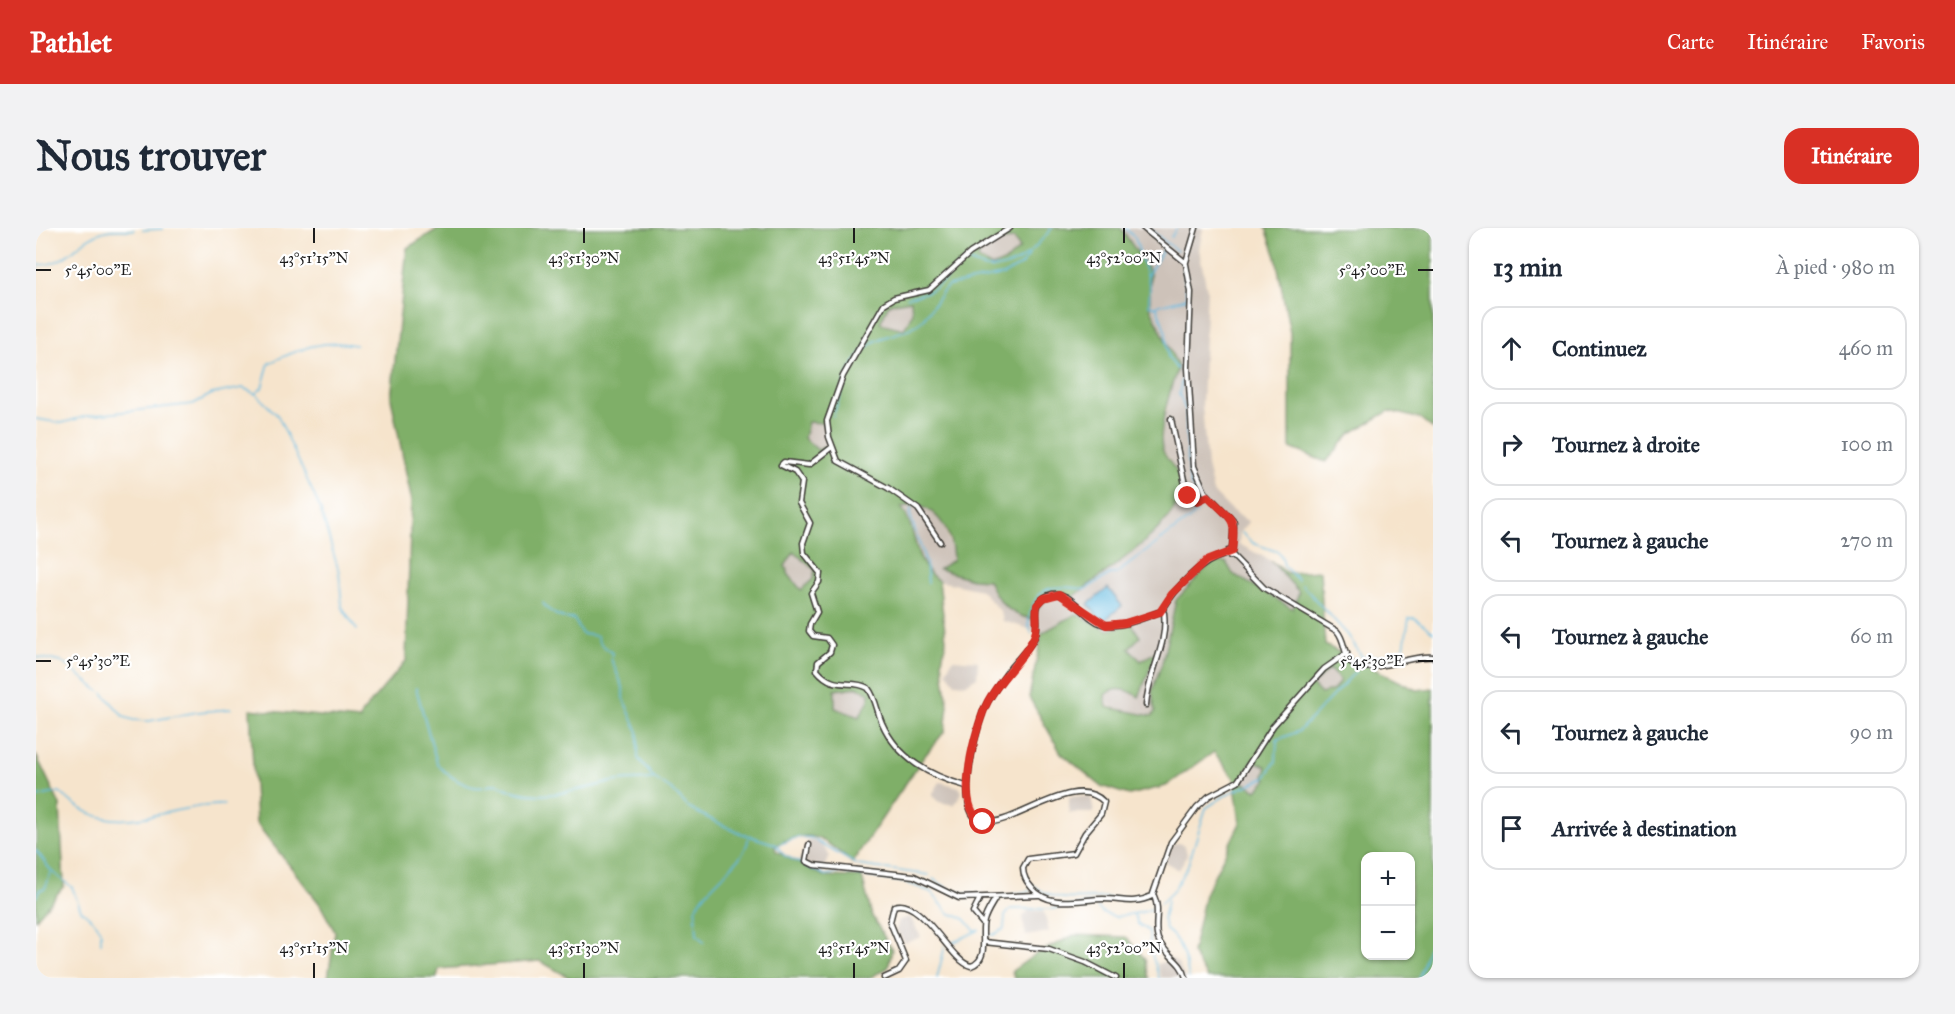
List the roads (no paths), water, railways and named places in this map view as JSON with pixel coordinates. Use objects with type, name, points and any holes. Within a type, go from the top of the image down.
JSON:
[{"type":"street","points":[[940,542],[918,509],[888,488],[844,465],[836,458],[831,447],[827,419],[847,368],[882,306],[894,298],[929,291],[970,253],[1010,228]]},
{"type":"street","points":[[1143,228],[1186,263]]},
{"type":"street","points":[[1196,228],[1186,263],[1191,292],[1188,368],[1192,454],[1197,479],[1208,496],[1234,522],[1230,553]]},
{"type":"street","points":[[1171,419],[1187,494],[1196,501],[1208,496]]},
{"type":"street","points":[[831,447],[809,465],[781,464],[795,472],[802,482],[799,503],[810,523],[803,543],[804,554],[821,574],[818,585],[811,593],[817,612],[809,631],[813,636],[827,638],[832,645],[830,652],[818,661],[818,670],[838,684],[861,684],[868,688],[884,728],[901,752],[937,777],[967,786]]},
{"type":"street","points":[[1146,705],[1148,688],[1162,649],[1162,611],[1172,594],[1206,561],[1230,553]]},
{"type":"street","points":[[1230,553],[1264,588],[1332,627],[1344,640],[1350,663],[1362,669],[1413,657],[1433,657]]},
{"type":"street","points":[[1039,895],[1023,875],[1025,862],[1034,858],[1074,853],[1087,831],[1101,814],[1104,802],[1090,794],[1061,795],[1029,810],[986,822],[978,820],[972,812],[967,786],[984,710],[997,686],[1036,634],[1036,608],[1041,600],[1054,594],[1062,595],[1097,622],[1106,625],[1125,623],[1162,611]]},
{"type":"street","points":[[1186,978],[1182,965],[1160,943],[1156,929],[1157,907],[1153,895],[1171,842],[1197,807],[1209,796],[1238,781],[1273,726],[1324,669],[1347,653]]},
{"type":"street","points":[[809,845],[806,861],[814,865],[914,876],[959,898],[1039,895],[1056,901],[1108,899],[1131,903],[1153,895]]},
{"type":"street","points":[[980,898],[974,912],[983,924]]},
{"type":"street","points":[[884,978],[899,971],[906,961],[890,922],[890,913],[896,906],[902,905],[914,911],[966,965],[974,966],[978,962],[984,942],[983,924],[995,898]]},
{"type":"street","points":[[984,942],[1049,949],[1085,962],[1116,978]]},
{"type":"water","points":[[1108,588],[1122,606],[1102,622],[1088,604]]},
{"type":"waterway","points":[[964,261],[987,268],[1007,266],[1024,257],[1052,228]]},
{"type":"waterway","points":[[1125,228],[1135,238],[1150,286],[1149,305],[1157,307],[1166,333],[1168,357],[1177,369]]},
{"type":"waterway","points":[[1148,228],[1177,251]]},
{"type":"waterway","points":[[1171,237],[1177,228]]},
{"type":"waterway","points":[[143,230],[163,229]]},
{"type":"waterway","points":[[36,271],[38,265],[58,261],[95,234],[108,230],[134,230]]},
{"type":"waterway","points":[[1147,276],[1164,248]]},
{"type":"waterway","points":[[833,416],[845,382],[865,349],[874,342],[919,323],[948,286],[1003,275],[1021,265],[1029,255]]},
{"type":"waterway","points":[[907,297],[936,287],[958,266]]},
{"type":"waterway","points":[[1155,306],[1187,298],[1184,268]]},
{"type":"waterway","points":[[256,393],[262,388],[269,363],[311,346],[332,343],[356,345]]},
{"type":"waterway","points":[[1180,372],[1183,375],[1179,394],[1186,411],[1190,483],[1198,496]]},
{"type":"waterway","points":[[36,419],[62,423],[87,416],[193,404],[212,394],[243,388],[256,394],[278,416],[320,508],[339,572],[342,607],[357,630]]},
{"type":"waterway","points":[[911,509],[910,515],[926,563],[928,583]]},
{"type":"waterway","points":[[1032,634],[1029,617],[1035,601],[1046,590],[1060,587],[1086,589],[1110,574],[1116,574],[1197,513]]},
{"type":"waterway","points":[[1242,533],[1253,543],[1278,552],[1284,566],[1298,580]]},
{"type":"waterway","points":[[1302,585],[1348,635],[1362,657],[1403,654],[1409,618],[1415,618],[1433,632]]},
{"type":"waterway","points":[[543,603],[556,615],[574,619],[582,634],[597,636],[599,642],[612,653],[611,659],[623,687],[623,698],[638,732],[638,758],[654,778]]},
{"type":"waterway","points":[[36,657],[61,662],[70,667]]},
{"type":"waterway","points":[[1360,665],[1364,658]]},
{"type":"waterway","points":[[1160,904],[1173,891],[1188,865],[1206,808],[1229,793],[1265,778],[1276,761],[1277,740],[1299,731],[1356,671]]},
{"type":"waterway","points":[[75,672],[99,691]]},
{"type":"waterway","points":[[416,688],[437,763],[452,777],[464,784],[477,787],[498,784],[525,794],[540,795],[569,792],[617,781],[654,778],[673,791],[690,809],[737,832],[775,844],[784,855],[825,875],[841,872],[907,883],[931,892],[949,913],[965,919],[975,931]]},
{"type":"waterway","points":[[103,693],[124,717],[133,720],[149,721],[197,712],[231,709]]},
{"type":"waterway","points":[[36,797],[60,792],[77,806],[109,819],[142,818],[200,806],[224,804]]},
{"type":"waterway","points":[[778,845],[798,837],[811,838],[857,865],[929,875]]},
{"type":"waterway","points":[[704,942],[697,935],[697,907],[708,890],[742,855],[748,838]]},
{"type":"waterway","points":[[36,850],[52,872],[72,887],[81,910],[97,924],[101,933],[101,943]]},
{"type":"waterway","points":[[36,897],[39,890],[45,888],[51,873]]},
{"type":"waterway","points":[[933,879],[953,892],[979,895]]},
{"type":"waterway","points":[[1032,884],[1043,892],[1066,898],[1126,899]]},
{"type":"waterway","points":[[1013,894],[1030,891]]},
{"type":"waterway","points":[[1136,899],[1150,893]]},
{"type":"waterway","points":[[1097,907],[1103,913],[1116,917],[1154,908],[1152,900]]},
{"type":"waterway","points":[[1167,901],[1163,919],[1166,930],[1179,944],[1189,978]]},
{"type":"waterway","points":[[986,933],[993,935],[1004,929],[1005,916],[1011,909],[1052,909],[1093,903]]},
{"type":"waterway","points":[[1134,914],[1138,924],[1149,931],[1150,947],[1159,978]]},
{"type":"waterway","points":[[952,943],[979,930]]},
{"type":"waterway","points":[[1419,978],[1433,934]]},
{"type":"waterway","points":[[937,978],[945,946]]}]
